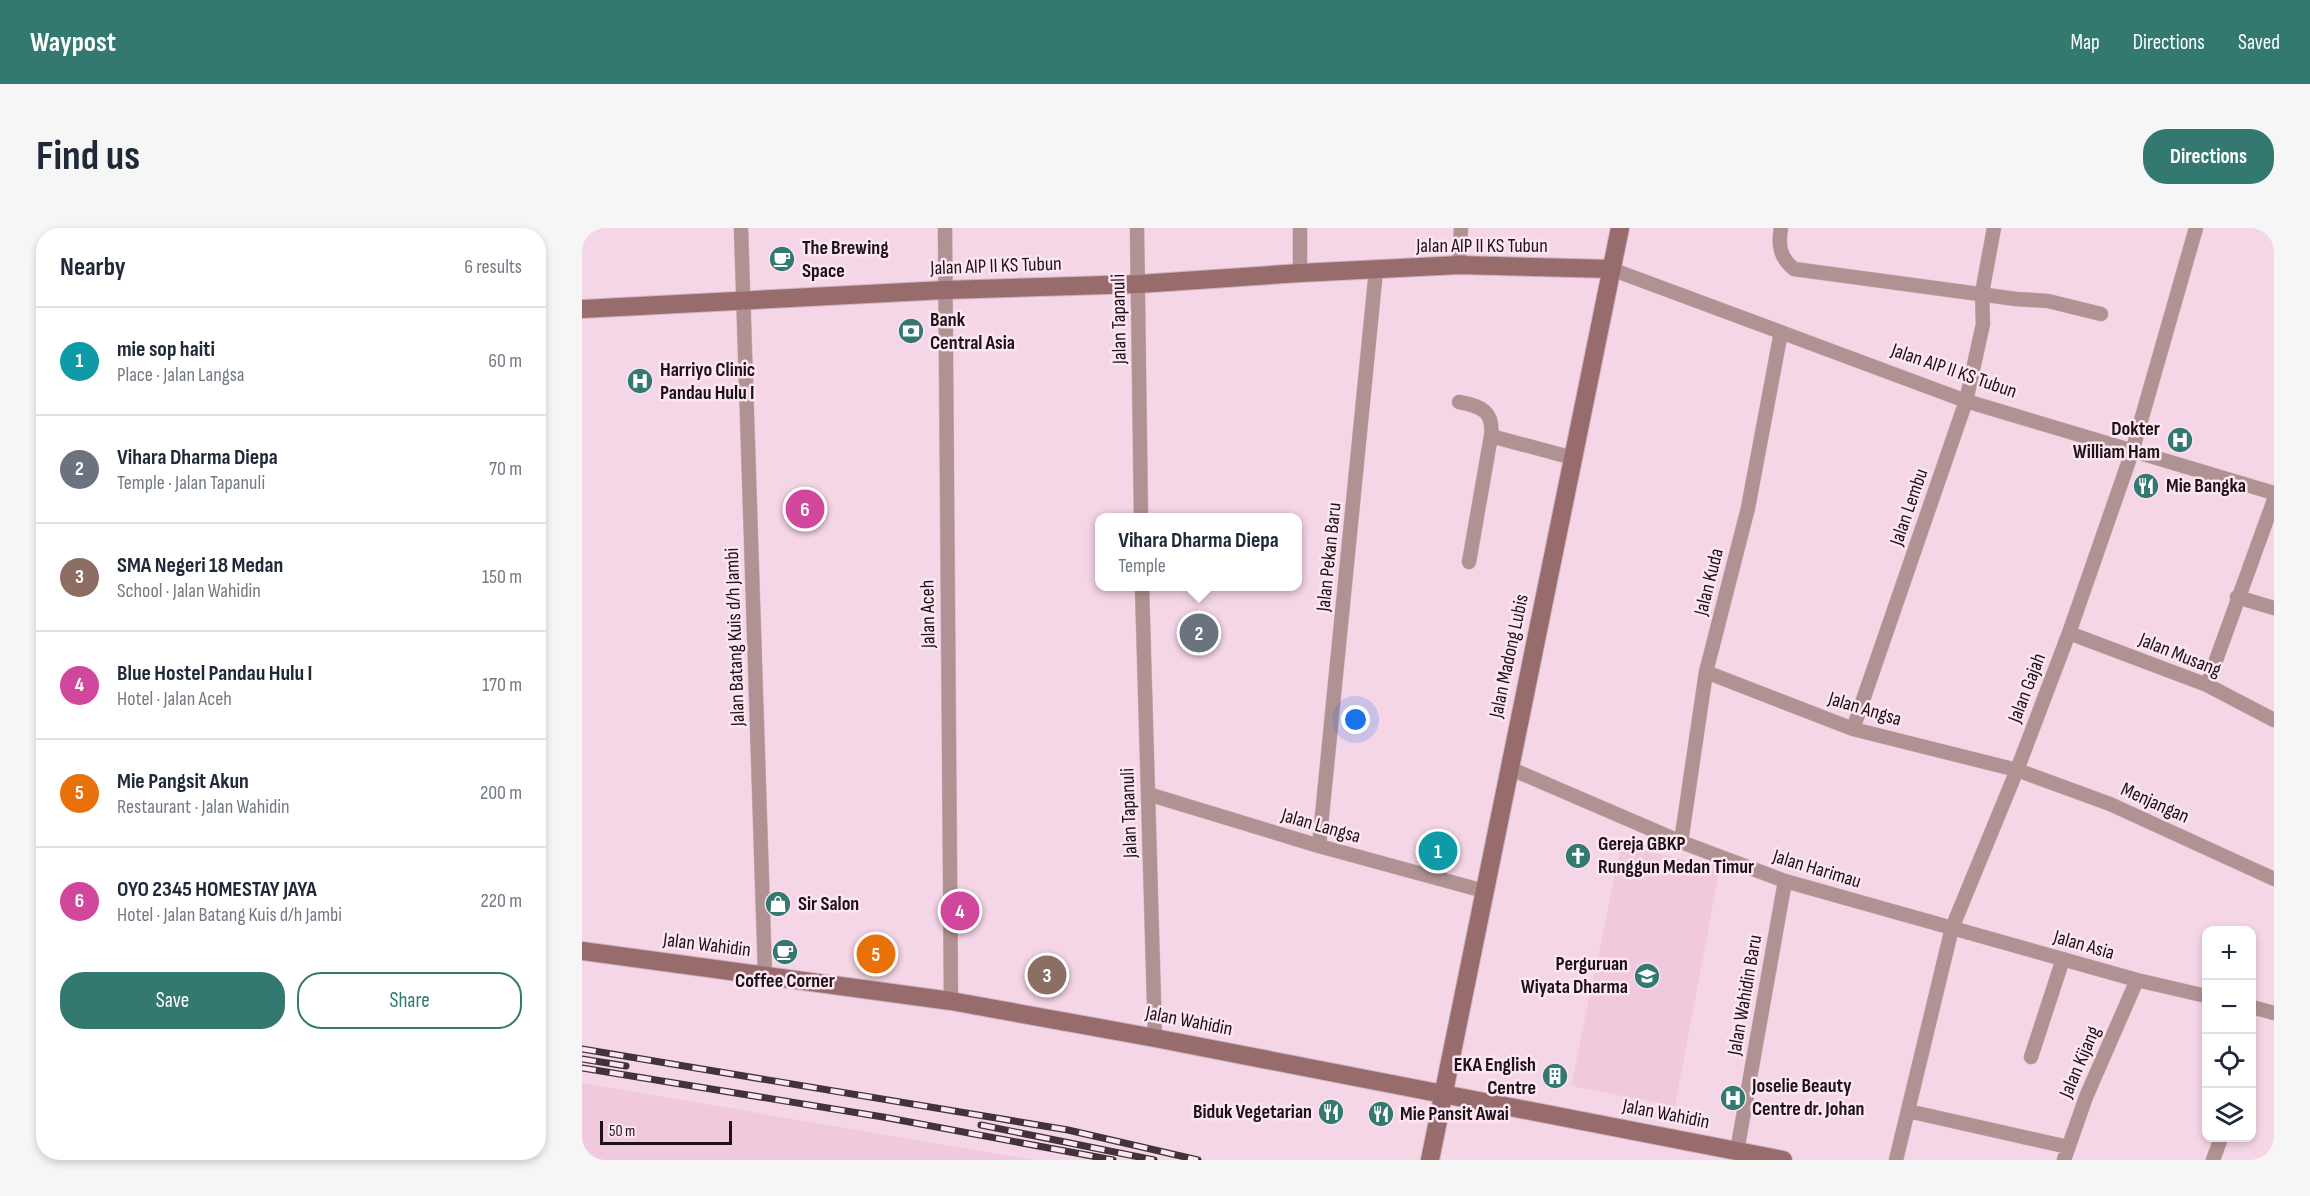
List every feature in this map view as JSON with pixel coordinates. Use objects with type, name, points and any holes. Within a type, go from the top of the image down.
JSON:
[{"type":"street","name":"Jalan Batang Kuis d/h Jambi","points":[[741,228],[765,975]]},
{"type":"street","name":"Jalan Aceh","points":[[945,228],[951,1000]]},
{"type":"street","name":"Jalan Tapanuli","points":[[1137,228],[1141,513]]},
{"type":"street","points":[[1300,228],[1300,273]]},
{"type":"street","points":[[1459,265],[1461,228]]},
{"type":"street","name":"Jalan Madong Lubis","points":[[1430,1160],[1620,228]]},
{"type":"street","points":[[1781,228],[1779,246],[1782,254],[1794,269],[2016,299],[2048,301],[2101,314]]},
{"type":"street","name":"Jalan Lembu","points":[[1853,729],[1966,401],[1983,324],[1982,294],[1994,228]]},
{"type":"street","name":"Jalan Gajah","points":[[1896,1160],[1952,928],[2017,770],[2069,633],[2132,452],[2196,228]]},
{"type":"street","name":"Jalan AIP II KS Tubun","points":[[582,309],[743,299],[1138,284],[1459,265],[1611,269],[1966,401],[2274,493]]},
{"type":"street","name":"Jalan Pekan Baru","points":[[1319,846],[1376,270]]},
{"type":"street","name":"Jalan Kuda","points":[[1681,842],[1706,672],[1748,508],[1781,332]]},
{"type":"street","points":[[1459,402],[1477,406],[1492,419],[1469,562]]},
{"type":"street","points":[[1491,436],[1573,458]]},
{"type":"street","points":[[2207,685],[2274,500]]},
{"type":"street","name":"Jalan Tapanuli","points":[[1142,591],[1155,1038]]},
{"type":"street","points":[[2237,597],[2274,608]]},
{"type":"street","name":"Jalan Musang","points":[[2069,633],[2207,685],[2274,720]]},
{"type":"street","name":"Jalan Angsa","points":[[1706,672],[1853,729],[2017,770]]},
{"type":"street","name":"Jalan Harimau","points":[[1509,768],[1681,842],[1785,881],[1952,928]]},
{"type":"street","name":"Menjangan","points":[[2017,770],[2110,804],[2274,879]]},
{"type":"street","name":"Jalan Langsa","points":[[1148,794],[1319,846],[1484,891]]},
{"type":"street","name":"Jalan Wahidin Baru","points":[[1737,1151],[1785,881]]},
{"type":"street","name":"Jalan Asia","points":[[1952,928],[2137,980],[2202,995]]},
{"type":"street","name":"Jalan Wahidin","points":[[582,951],[951,1000],[1783,1160]]},
{"type":"street","points":[[2031,1057],[2063,959]]},
{"type":"street","name":"Jalan Kijang","points":[[2066,1154],[2086,1097],[2137,980]]},
{"type":"street","points":[[2256,1007],[2274,1012]]},
{"type":"street","points":[[1908,1111],[2066,1154]]},
{"type":"street","points":[[2213,1160],[2219,1142]]},
{"type":"shaded area","name":"Perguruan Wiyata Dharma","points":[[1621,846],[1720,867],[1675,1106],[1571,1086]]},
{"type":"shaded area","points":[[582,1083],[1033,1160],[582,1160]]},
{"type":"railway","points":[[582,1049],[1068,1130],[1198,1160]]},
{"type":"railway","points":[[582,1059],[626,1066]]},
{"type":"railway","points":[[582,1068],[883,1117],[1113,1160]]},
{"type":"railway","points":[[981,1125],[1154,1160]]},
{"type":"place","name":"The Brewing Space","points":[[782,259]]},
{"type":"place","name":"Bank Central Asia","points":[[911,331]]},
{"type":"place","name":"Harriyo Clinic Pandau Hulu I","points":[[640,381]]},
{"type":"place","name":"Dokter William Ham","points":[[2180,440]]},
{"type":"place","name":"Mie Bangka","points":[[2146,486]]},
{"type":"place","name":"OYO 2345 HOMESTAY JAYA","points":[[805,509]]},
{"type":"place","name":"Vihara Dharma Diepa","points":[[1199,633]]},
{"type":"place","name":"mie sop haiti","points":[[1438,851]]},
{"type":"place","name":"Gereja GBKP Runggun Medan Timur","points":[[1578,856]]},
{"type":"place","name":"Sir Salon","points":[[778,904]]},
{"type":"place","name":"Blue Hostel Pandau Hulu I","points":[[960,911]]},
{"type":"place","name":"Coffee Corner","points":[[785,952]]},
{"type":"place","name":"Mie Pangsit Akun","points":[[876,954]]},
{"type":"place","name":"SMA Negeri 18 Medan","points":[[1047,975]]},
{"type":"place","name":"Perguruan Wiyata Dharma","points":[[1647,976]]},
{"type":"place","name":"EKA English Centre","points":[[1555,1076]]},
{"type":"place","name":"Joselie Beauty Centre dr. Johan","points":[[1733,1098]]},
{"type":"place","name":"Biduk Vegetarian","points":[[1331,1112]]},
{"type":"place","name":"Mie Pansit Awai","points":[[1381,1114]]}]
